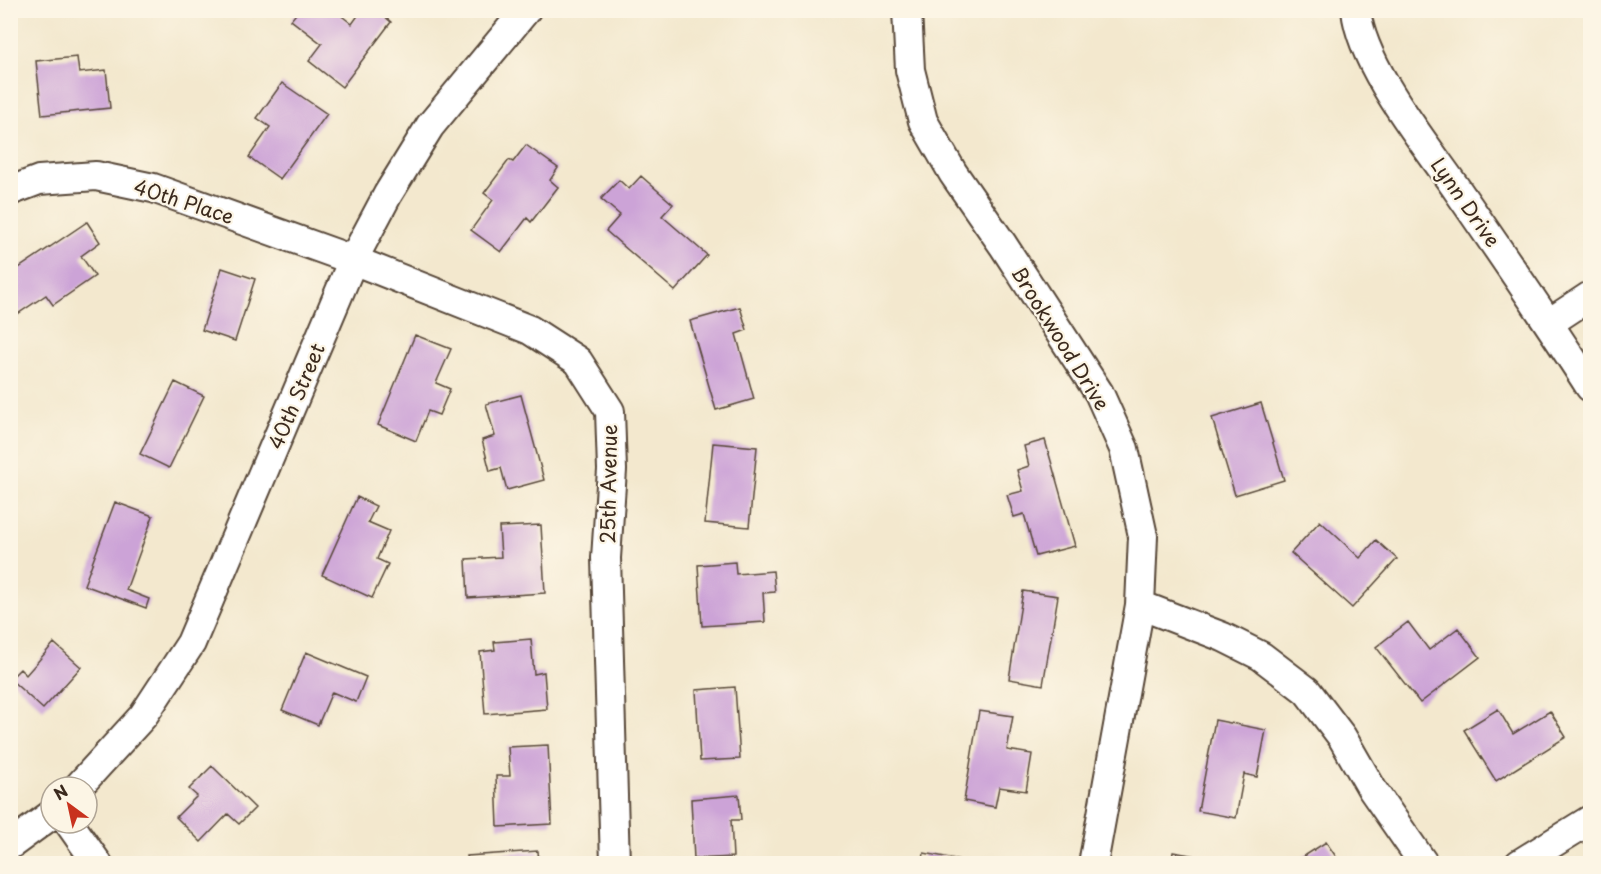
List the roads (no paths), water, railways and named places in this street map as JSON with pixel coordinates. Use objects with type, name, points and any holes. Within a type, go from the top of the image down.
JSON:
[{"type":"street","name":"40th Street","points":[[89,775],[142,716],[191,643],[353,260],[388,194],[430,126],[526,10]]},
{"type":"street","name":"Brookwood Drive","points":[[907,10],[910,70],[923,121],[953,172],[1003,244],[1099,393],[1124,449],[1143,536],[1140,604],[1094,864]]},
{"type":"street","name":"Lynn Drive","points":[[1356,10],[1358,23],[1379,77],[1549,322],[1590,387]]},
{"type":"street","name":"40th Place","points":[[10,191],[39,180],[96,176],[107,178],[153,188],[353,260]]},
{"type":"street","name":"25th Avenue","points":[[353,260],[530,330],[578,361],[610,411],[612,470],[606,558],[615,864]]},
{"type":"street","points":[[1549,322],[1590,296]]},
{"type":"street","points":[[1140,604],[1223,637],[1261,656],[1307,691],[1342,737],[1372,789],[1424,864]]},
{"type":"street","points":[[1519,864],[1590,819]]},
{"type":"street","points":[[10,845],[39,824]]},
{"type":"street","points":[[77,835],[98,864]]}]
